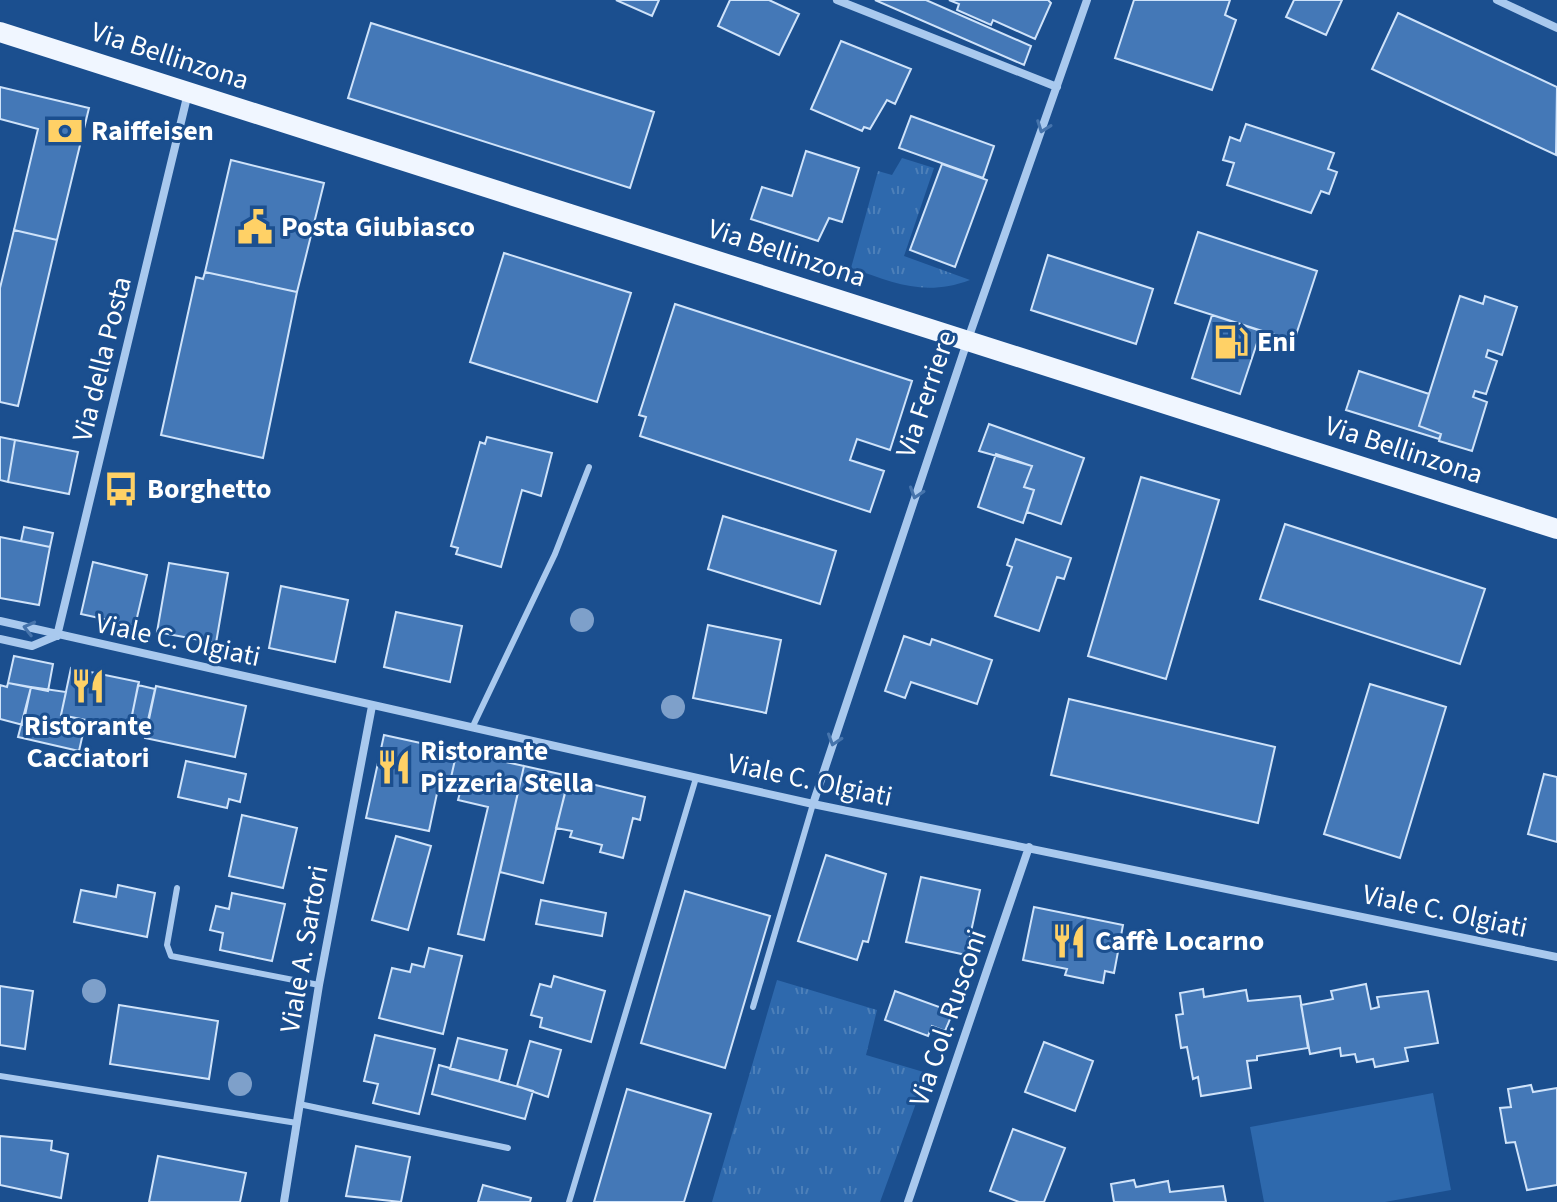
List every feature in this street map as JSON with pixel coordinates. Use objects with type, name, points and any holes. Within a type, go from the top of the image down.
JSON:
[{"type":"main road","name":"Via Bellinzona","points":[[0,32],[1557,529]]},
{"type":"street","points":[[837,0],[1057,87]]},
{"type":"street","name":"Via Ferriere","points":[[813,804],[968,339],[1087,0]]},
{"type":"street","points":[[1497,0],[1557,28]]},
{"type":"street","name":"Via della Posta","points":[[57,636],[189,92]]},
{"type":"street","name":"Viale C. Olgiati","points":[[0,621],[813,804],[1557,957]]},
{"type":"street","points":[[0,639],[32,646],[57,636]]},
{"type":"street","name":"Viale A. Sartori","points":[[288,1201],[299,1104],[319,985],[372,706]]},
{"type":"street","name":"Via Col. Rusconi","points":[[908,1202],[1029,847]]},
{"type":"lane","points":[[472,728],[555,554],[589,467]]},
{"type":"lane","points":[[569,1202],[696,778]]},
{"type":"lane","points":[[753,1007],[813,804]]},
{"type":"lane","points":[[177,888],[167,945],[171,956],[319,985]]},
{"type":"lane","points":[[0,1076],[297,1123]]},
{"type":"lane","points":[[299,1104],[508,1148]]},
{"type":"green space","points":[[902,158],[934,168],[904,256],[970,280],[924,288],[896,283],[851,268],[878,171],[892,175]]},
{"type":"green space","points":[[777,980],[877,1010],[866,1055],[927,1073],[880,1202],[712,1202]]},
{"type":"green space","points":[[1433,1093],[1451,1190],[1385,1202],[1264,1202],[1250,1127]]},
{"type":"building","points":[[616,0],[659,0],[652,16]]},
{"type":"building","points":[[730,0],[769,0],[799,14],[779,55],[718,26]]},
{"type":"building","points":[[875,0],[926,0],[1031,46],[1024,65]]},
{"type":"building","points":[[949,0],[1048,0],[1051,3],[1035,39],[993,20],[991,25],[957,10],[959,4]]},
{"type":"building","points":[[1134,0],[1230,0],[1225,15],[1236,20],[1212,90],[1115,58]]},
{"type":"building","points":[[1294,0],[1342,0],[1326,35],[1286,17]]},
{"type":"building","points":[[1398,13],[1557,87],[1556,155],[1372,69]]},
{"type":"building","points":[[371,23],[654,112],[630,188],[348,98]]},
{"type":"building","points":[[841,41],[911,69],[895,104],[887,100],[870,129],[864,127],[862,131],[811,109]]},
{"type":"building","points":[[0,87],[89,108],[57,240],[14,230],[38,129],[0,119]]},
{"type":"building","points":[[911,116],[994,146],[983,178],[899,148]]},
{"type":"building","points":[[1246,124],[1334,153],[1328,169],[1337,172],[1329,194],[1321,191],[1311,213],[1227,185],[1234,163],[1223,160],[1230,137],[1240,141]]},
{"type":"building","points":[[806,151],[859,168],[842,222],[829,218],[818,241],[751,219],[762,187],[792,196]]},
{"type":"building","points":[[231,160],[324,183],[297,292],[205,272]]},
{"type":"building","points":[[942,164],[987,180],[955,267],[910,250]]},
{"type":"building","points":[[14,230],[57,240],[18,406],[0,402],[0,288]]},
{"type":"building","points":[[1198,232],[1317,271],[1294,341],[1175,303]]},
{"type":"building","points":[[504,253],[631,293],[597,402],[470,362]]},
{"type":"building","points":[[1048,255],[1153,289],[1136,344],[1031,310]]},
{"type":"building","points":[[205,272],[297,292],[263,458],[161,435],[196,277],[203,279]]},
{"type":"building","points":[[1460,296],[1483,304],[1485,296],[1517,307],[1502,355],[1488,350],[1486,357],[1497,361],[1486,394],[1475,391],[1473,397],[1487,402],[1472,451],[1439,441],[1441,434],[1419,426]]},
{"type":"building","points":[[675,304],[912,381],[890,450],[857,439],[850,460],[884,471],[870,512],[640,436],[646,417],[639,415]]},
{"type":"building","points":[[1212,315],[1261,331],[1240,394],[1192,378]]},
{"type":"building","points":[[1359,371],[1429,394],[1419,426],[1441,434],[1439,439],[1346,410]]},
{"type":"building","points":[[989,424],[1084,458],[1061,524],[1027,512],[1034,490],[1024,487],[1032,466],[979,451]]},
{"type":"building","points":[[0,437],[15,440],[8,482],[0,480]]},
{"type":"building","points":[[487,437],[552,453],[541,496],[522,490],[501,567],[456,554],[458,548],[451,546],[480,442],[485,444]]},
{"type":"building","points":[[15,440],[78,452],[69,494],[8,482]]},
{"type":"building","points":[[996,454],[1032,466],[1024,487],[1034,490],[1023,523],[978,507]]},
{"type":"building","points":[[1141,477],[1219,500],[1166,679],[1088,656]]},
{"type":"building","points":[[723,516],[836,551],[820,604],[708,569]]},
{"type":"building","points":[[1285,524],[1485,589],[1460,664],[1260,599]]},
{"type":"building","points":[[24,527],[53,533],[50,547],[21,541]]},
{"type":"building","points":[[0,537],[50,547],[39,605],[0,598]]},
{"type":"building","points":[[1016,539],[1071,558],[1064,579],[1057,577],[1039,631],[995,616],[1012,567],[1007,565]]},
{"type":"building","points":[[93,562],[147,575],[135,626],[81,614]]},
{"type":"building","points":[[169,563],[228,573],[216,643],[157,632]]},
{"type":"building","points":[[281,586],[348,600],[335,662],[269,648]]},
{"type":"building","points":[[396,612],[462,626],[450,682],[384,667]]},
{"type":"building","points":[[708,625],[781,640],[766,713],[693,698]]},
{"type":"building","points":[[904,636],[930,645],[932,639],[992,660],[977,704],[911,682],[905,698],[885,691]]},
{"type":"building","points":[[14,656],[53,664],[48,691],[8,683]]},
{"type":"building","points":[[71,668],[139,682],[129,729],[61,715]]},
{"type":"building","points":[[8,683],[31,687],[23,725],[0,719],[0,685],[7,687]]},
{"type":"building","points":[[1370,684],[1446,707],[1400,858],[1324,834]]},
{"type":"building","points":[[138,685],[155,689],[146,729],[130,726]]},
{"type":"building","points":[[156,686],[246,706],[235,757],[145,738]]},
{"type":"building","points":[[31,687],[66,692],[61,715],[86,720],[79,751],[18,737]]},
{"type":"building","points":[[1069,699],[1275,747],[1258,823],[1051,775]]},
{"type":"building","points":[[384,735],[457,751],[449,786],[439,784],[429,831],[366,818]]},
{"type":"building","points":[[457,751],[524,766],[484,940],[458,934],[488,807],[458,800],[462,785],[450,782]]},
{"type":"building","points":[[186,761],[246,774],[240,802],[229,799],[227,808],[178,797]]},
{"type":"building","points":[[524,766],[569,776],[543,883],[500,872]]},
{"type":"building","points":[[1544,774],[1557,777],[1557,842],[1528,834]]},
{"type":"building","points":[[583,782],[645,797],[640,820],[633,818],[623,858],[600,852],[602,845],[570,837],[572,831],[556,828],[567,786],[581,789]]},
{"type":"building","points":[[242,815],[297,828],[283,888],[229,876]]},
{"type":"building","points":[[396,836],[431,846],[408,930],[372,920]]},
{"type":"building","points":[[826,855],[886,874],[868,942],[863,941],[857,960],[798,941]]},
{"type":"building","points":[[921,877],[980,890],[966,955],[906,942]]},
{"type":"building","points":[[118,885],[155,893],[147,937],[74,922],[81,890],[116,897]]},
{"type":"building","points":[[685,891],[770,916],[725,1068],[641,1043]]},
{"type":"building","points":[[232,893],[285,904],[272,961],[220,950],[223,933],[210,930],[216,906],[229,909]]},
{"type":"building","points":[[541,900],[606,913],[602,936],[536,924]]},
{"type":"building","points":[[1034,907],[1123,925],[1114,973],[1105,971],[1103,983],[1065,975],[1067,969],[1023,960]]},
{"type":"building","points":[[429,948],[462,956],[443,1034],[379,1018],[392,968],[410,972],[412,964],[424,967]]},
{"type":"building","points":[[554,976],[605,991],[591,1042],[540,1027],[542,1018],[531,1015],[540,984],[551,987]]},
{"type":"building","points":[[1366,984],[1371,1009],[1379,1007],[1377,997],[1428,991],[1438,1043],[1405,1048],[1408,1061],[1375,1067],[1373,1059],[1357,1062],[1355,1054],[1341,1056],[1340,1048],[1310,1054],[1301,1005],[1333,999],[1331,991]]},
{"type":"building","points":[[0,986],[33,991],[25,1049],[0,1045]]},
{"type":"building","points":[[1203,989],[1204,997],[1246,990],[1248,1001],[1300,996],[1308,1048],[1257,1056],[1257,1060],[1247,1061],[1251,1088],[1201,1096],[1198,1077],[1193,1079],[1187,1047],[1181,1048],[1176,1015],[1183,1014],[1180,993]]},
{"type":"building","points":[[895,991],[953,1012],[945,1031],[932,1026],[928,1036],[885,1020]]},
{"type":"building","points":[[119,1005],[218,1021],[209,1079],[110,1064]]},
{"type":"building","points":[[375,1035],[435,1049],[419,1114],[373,1103],[378,1084],[364,1081]]},
{"type":"building","points":[[458,1038],[507,1050],[499,1081],[450,1069]]},
{"type":"building","points":[[530,1041],[561,1050],[548,1097],[517,1086]]},
{"type":"building","points":[[1044,1042],[1093,1061],[1075,1111],[1025,1092]]},
{"type":"building","points":[[439,1065],[533,1091],[525,1119],[432,1094]]},
{"type":"building","points":[[1531,1085],[1533,1092],[1557,1088],[1557,1185],[1527,1190],[1515,1142],[1506,1143],[1500,1108],[1511,1107],[1508,1089]]},
{"type":"building","points":[[627,1089],[711,1114],[684,1202],[594,1202]]},
{"type":"building","points":[[1013,1129],[1065,1148],[1044,1202],[1019,1202],[990,1191]]},
{"type":"building","points":[[0,1136],[52,1141],[51,1150],[68,1154],[61,1198],[0,1185]]},
{"type":"building","points":[[356,1146],[410,1157],[401,1202],[346,1196]]},
{"type":"building","points":[[158,1156],[246,1173],[240,1202],[149,1202]]},
{"type":"building","points":[[1134,1180],[1136,1187],[1168,1181],[1170,1192],[1223,1186],[1226,1202],[1114,1202],[1111,1184]]},
{"type":"building","points":[[483,1185],[531,1198],[530,1202],[478,1202]]},
{"type":"place","name":"Raiffeisen","points":[[65,131]]},
{"type":"place","name":"Posta Giubiasco","points":[[255,227]]},
{"type":"place","name":"Eni","points":[[1231,342]]},
{"type":"place","name":"Borghetto","points":[[121,489]]},
{"type":"place","name":"Ristorante Cacciatori","points":[[88,686]]},
{"type":"place","name":"Ristorante Pizzeria Stella","points":[[394,767]]},
{"type":"place","name":"Caffè Locarno","points":[[1069,941]]}]
